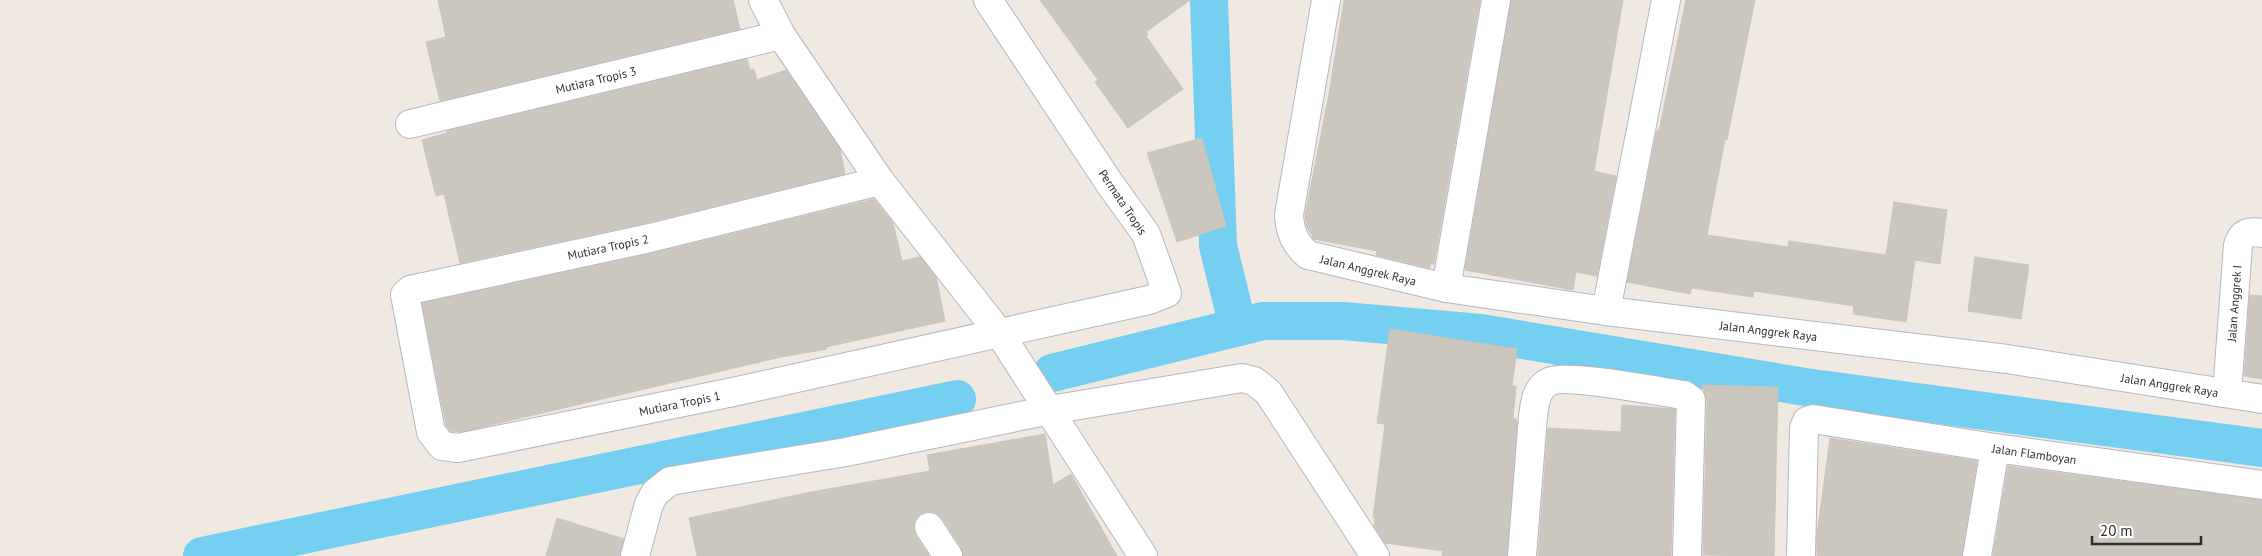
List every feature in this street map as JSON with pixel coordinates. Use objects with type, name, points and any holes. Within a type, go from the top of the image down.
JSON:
[{"type":"street","points":[[762,0],[781,35],[880,181],[1007,344],[1143,556]]},
{"type":"street","name":"Permata Tropis","points":[[988,0],[1110,184],[1146,234],[1167,293],[1007,344]]},
{"type":"street","name":"Jalan Anggrek Raya","points":[[1326,0],[1291,200],[1290,230],[1298,247],[1308,255],[1446,288],[1606,311],[2007,359],[2262,399]]},
{"type":"street","points":[[1446,288],[1496,0]]},
{"type":"street","points":[[1606,311],[1666,0]]},
{"type":"street","name":"Mutiara Tropis 3","points":[[410,124],[781,35]]},
{"type":"street","name":"Mutiara Tropis 2","points":[[418,364],[405,295],[410,290],[650,238],[880,181]]},
{"type":"street","name":"Jalan Anggrek I","points":[[2226,393],[2238,245],[2240,238],[2245,233],[2262,233]]},
{"type":"street","name":"Mutiara Tropis 1","points":[[418,364],[431,432],[442,446],[458,448],[733,392],[1007,344]]},
{"type":"street","points":[[635,556],[649,504],[655,493],[670,481],[846,452],[1044,402],[1242,378],[1254,382],[1268,392],[1376,556]]},
{"type":"street","points":[[1522,556],[1533,416],[1538,393],[1549,381],[1569,379],[1684,395],[1691,400],[1688,556]]},
{"type":"street","name":"Jalan Flamboyan","points":[[1801,556],[1804,428],[1807,421],[1813,419],[1995,448],[2262,485]]},
{"type":"street","points":[[1977,556],[1995,448]]},
{"type":"street","points":[[929,527],[948,556]]},
{"type":"building","points":[[438,0],[733,0],[740,29],[440,101],[426,42],[446,37]]},
{"type":"building","points":[[1040,0],[1190,0],[1146,32],[1148,34],[1146,36],[1183,89],[1128,128],[1095,82],[1098,80]]},
{"type":"building","points":[[1344,0],[1480,0],[1434,264],[1430,264],[1430,268],[1376,255],[1377,251],[1314,239],[1307,227],[1305,216],[1329,94]]},
{"type":"building","points":[[1511,0],[1623,0],[1594,171],[1616,176],[1597,276],[1576,272],[1573,290],[1465,270]]},
{"type":"building","points":[[1686,0],[1755,0],[1727,140],[1725,139],[1707,235],[1788,247],[1789,241],[1886,255],[1894,202],[1947,210],[1940,264],[1915,260],[1906,322],[1853,314],[1854,306],[1754,291],[1753,297],[1692,288],[1690,294],[1627,282],[1657,130],[1659,131]]},
{"type":"building","points":[[747,59],[750,70],[754,69],[757,80],[786,70],[840,149],[845,174],[646,223],[460,263],[444,194],[436,196],[422,140],[447,133],[447,131]]},
{"type":"building","points":[[1202,138],[1226,226],[1177,242],[1147,153]]},
{"type":"building","points":[[874,199],[893,223],[902,261],[920,257],[936,277],[945,321],[826,347],[827,349],[781,357],[461,432],[450,431],[446,425],[422,303],[653,253]]},
{"type":"building","points":[[1975,257],[2029,265],[2021,319],[1968,311]]},
{"type":"building","points":[[2250,295],[2262,296],[2262,379],[2244,376]]},
{"type":"building","points":[[1390,329],[1517,349],[1512,386],[1516,386],[1513,419],[1516,419],[1517,426],[1507,556],[1442,556],[1443,551],[1385,543],[1374,526],[1375,517],[1373,517],[1385,424],[1377,423]]},
{"type":"building","points":[[1702,385],[1778,387],[1774,556],[1703,555],[1707,400]]},
{"type":"building","points":[[1622,405],[1675,409],[1671,556],[1538,556],[1548,428],[1621,432]]},
{"type":"building","points":[[1045,434],[1053,485],[1071,474],[1117,556],[963,556],[961,547],[942,518],[936,513],[929,511],[920,514],[915,520],[913,527],[916,536],[929,556],[697,556],[689,518],[806,493],[930,471],[927,455]]},
{"type":"building","points":[[1830,438],[1977,461],[1962,556],[1817,556],[1817,535]]},
{"type":"building","points":[[2008,466],[2262,500],[2262,556],[1993,556]]},
{"type":"building","points":[[557,518],[624,539],[620,556],[546,556]]},
{"type":"waterway","points":[[1209,0],[1218,246],[1238,327]]},
{"type":"waterway","points":[[1052,373],[1263,321],[1343,321],[1481,333],[1805,387],[2262,448]]},
{"type":"waterway","points":[[202,556],[957,399]]}]
